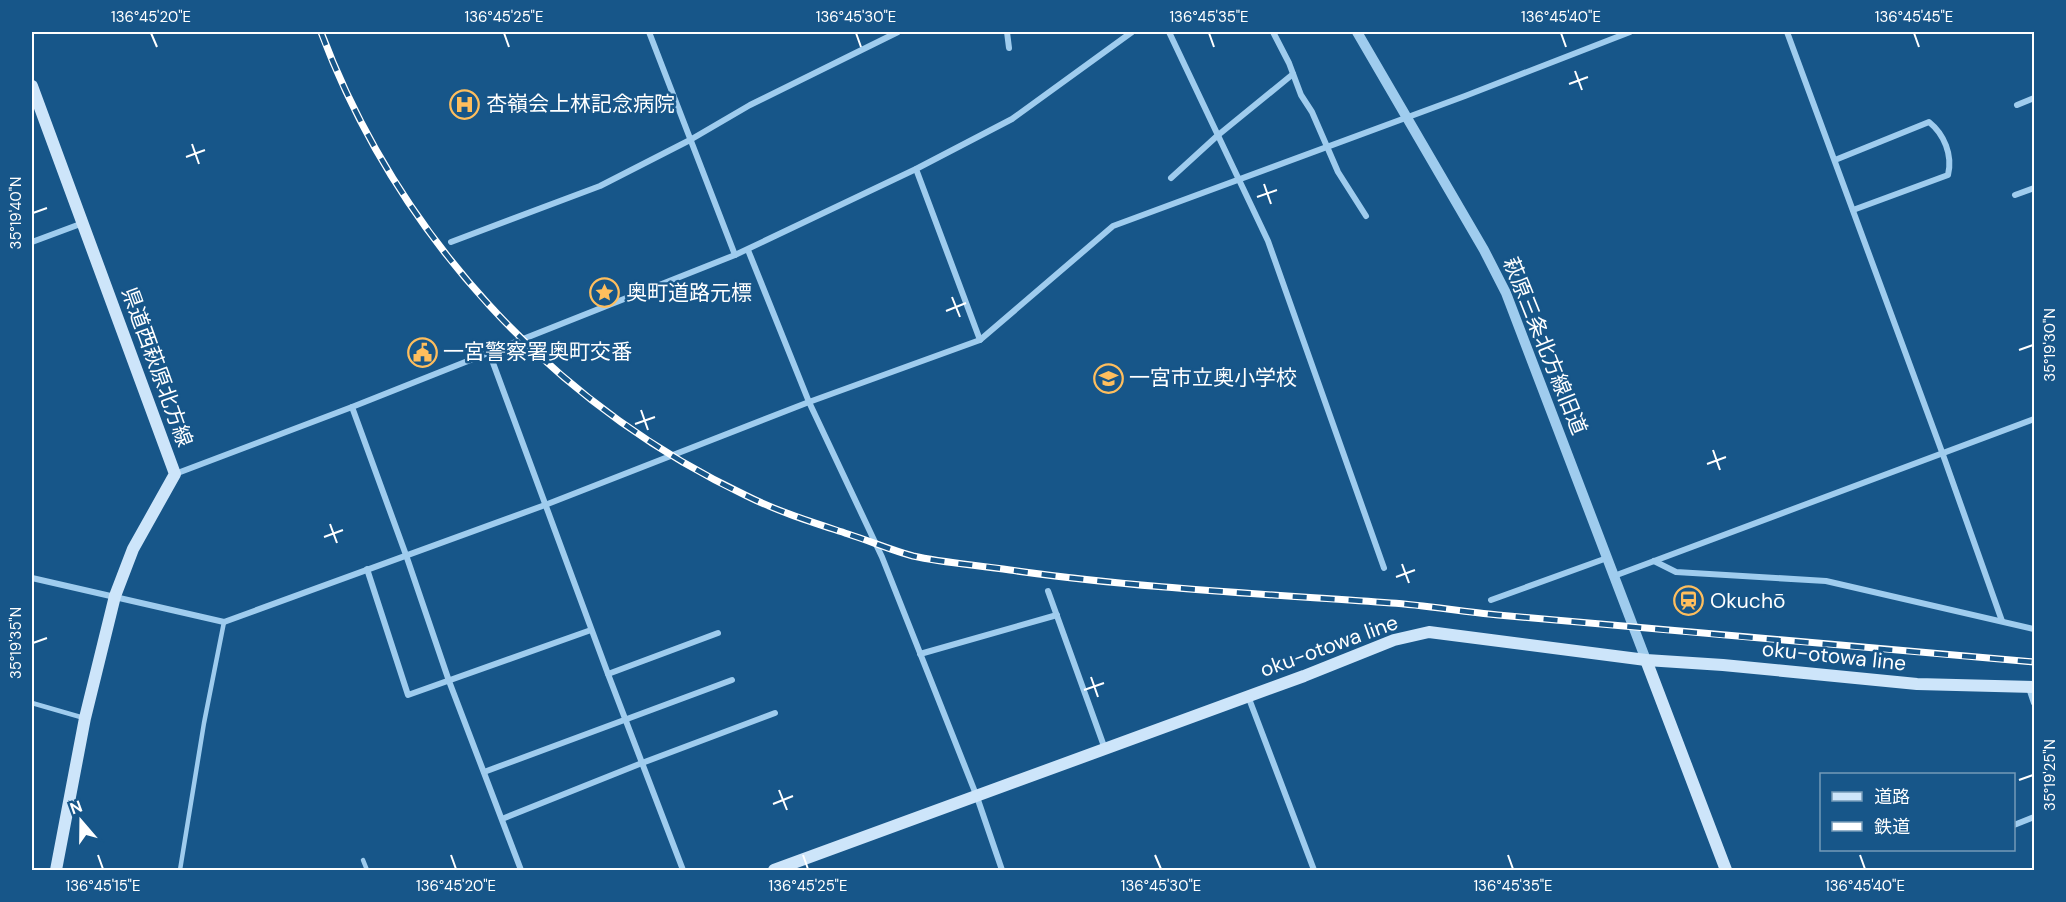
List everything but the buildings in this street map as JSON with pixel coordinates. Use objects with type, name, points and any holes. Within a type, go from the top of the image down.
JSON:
[{"type":"main road","name":"県道西萩原北方線","points":[[32,86],[175,474],[133,549],[115,596],[85,718],[56,870]]},
{"type":"main road","name":"oku-otowa line","points":[[774,870],[1105,750],[1394,640],[1429,632],[1646,660],[1723,665],[1917,684],[2031,687]]},
{"type":"main road","points":[[1646,660],[1726,870]]},
{"type":"street","points":[[649,32],[735,255]]},
{"type":"street","points":[[451,242],[600,186],[690,140],[750,105],[898,32]]},
{"type":"street","points":[[1007,32],[1009,48]]},
{"type":"street","points":[[175,474],[748,250],[916,169],[1012,119],[1132,32]]},
{"type":"street","points":[[1169,32],[1268,241],[1384,568]]},
{"type":"street","points":[[1273,32],[1338,172],[1366,216]]},
{"type":"street","name":"萩原三条北方線旧道","points":[[1357,32],[1484,250],[1506,293],[1646,660]]},
{"type":"street","points":[[32,578],[224,622],[545,505],[809,402],[980,340],[1113,226],[1407,117],[1618,34],[1630,32]]},
{"type":"street","points":[[1787,32],[2002,621]]},
{"type":"street","points":[[1172,178],[1217,136],[1293,74]]},
{"type":"street","points":[[2017,105],[2034,98]]},
{"type":"street","points":[[1835,160],[1929,122],[1940,131],[1951,162],[1948,175],[1853,210]]},
{"type":"street","points":[[916,169],[980,340]]},
{"type":"street","points":[[2015,195],[2034,188]]},
{"type":"street","points":[[32,242],[83,223]]},
{"type":"street","points":[[748,250],[809,402],[882,557],[977,797],[1002,870]]},
{"type":"street","points":[[489,352],[591,630],[683,870]]},
{"type":"street","points":[[352,406],[449,681],[521,870]]},
{"type":"street","points":[[1614,576],[2034,419]]},
{"type":"street","points":[[1491,600],[1607,558]]},
{"type":"street","points":[[1654,561],[1676,572],[1826,581],[2034,629]]},
{"type":"street","points":[[366,569],[408,695],[591,630]]},
{"type":"street","points":[[1048,591],[1105,750]]},
{"type":"street","points":[[920,654],[1056,615]]},
{"type":"street","points":[[608,674],[718,633]]},
{"type":"street","points":[[483,772],[732,680]]},
{"type":"street","points":[[2031,687],[2034,703]]},
{"type":"street","points":[[1248,696],[1314,870]]},
{"type":"street","points":[[502,819],[775,713]]},
{"type":"street","points":[[2015,824],[2034,817]]},
{"type":"lane","points":[[180,870],[202,733],[224,622]]},
{"type":"lane","points":[[32,704],[85,718]]},
{"type":"lane","points":[[363,860],[367,870]]},
{"type":"railway","points":[[321,32],[353,106],[392,177],[438,243],[489,305],[546,362],[608,413],[676,458],[747,496],[797,517],[913,556],[1057,576],[1200,590],[1404,604],[1498,615],[2034,662]]},
{"type":"place","name":"杏嶺会上林記念病院","points":[[465,104]]},
{"type":"place","name":"奥町道路元標","points":[[605,293]]},
{"type":"place","name":"一宮警察署奥町交番","points":[[422,352]]},
{"type":"place","name":"一宮市立奥小学校","points":[[1108,378]]},
{"type":"place","name":"Okuchō","points":[[1689,601]]}]
